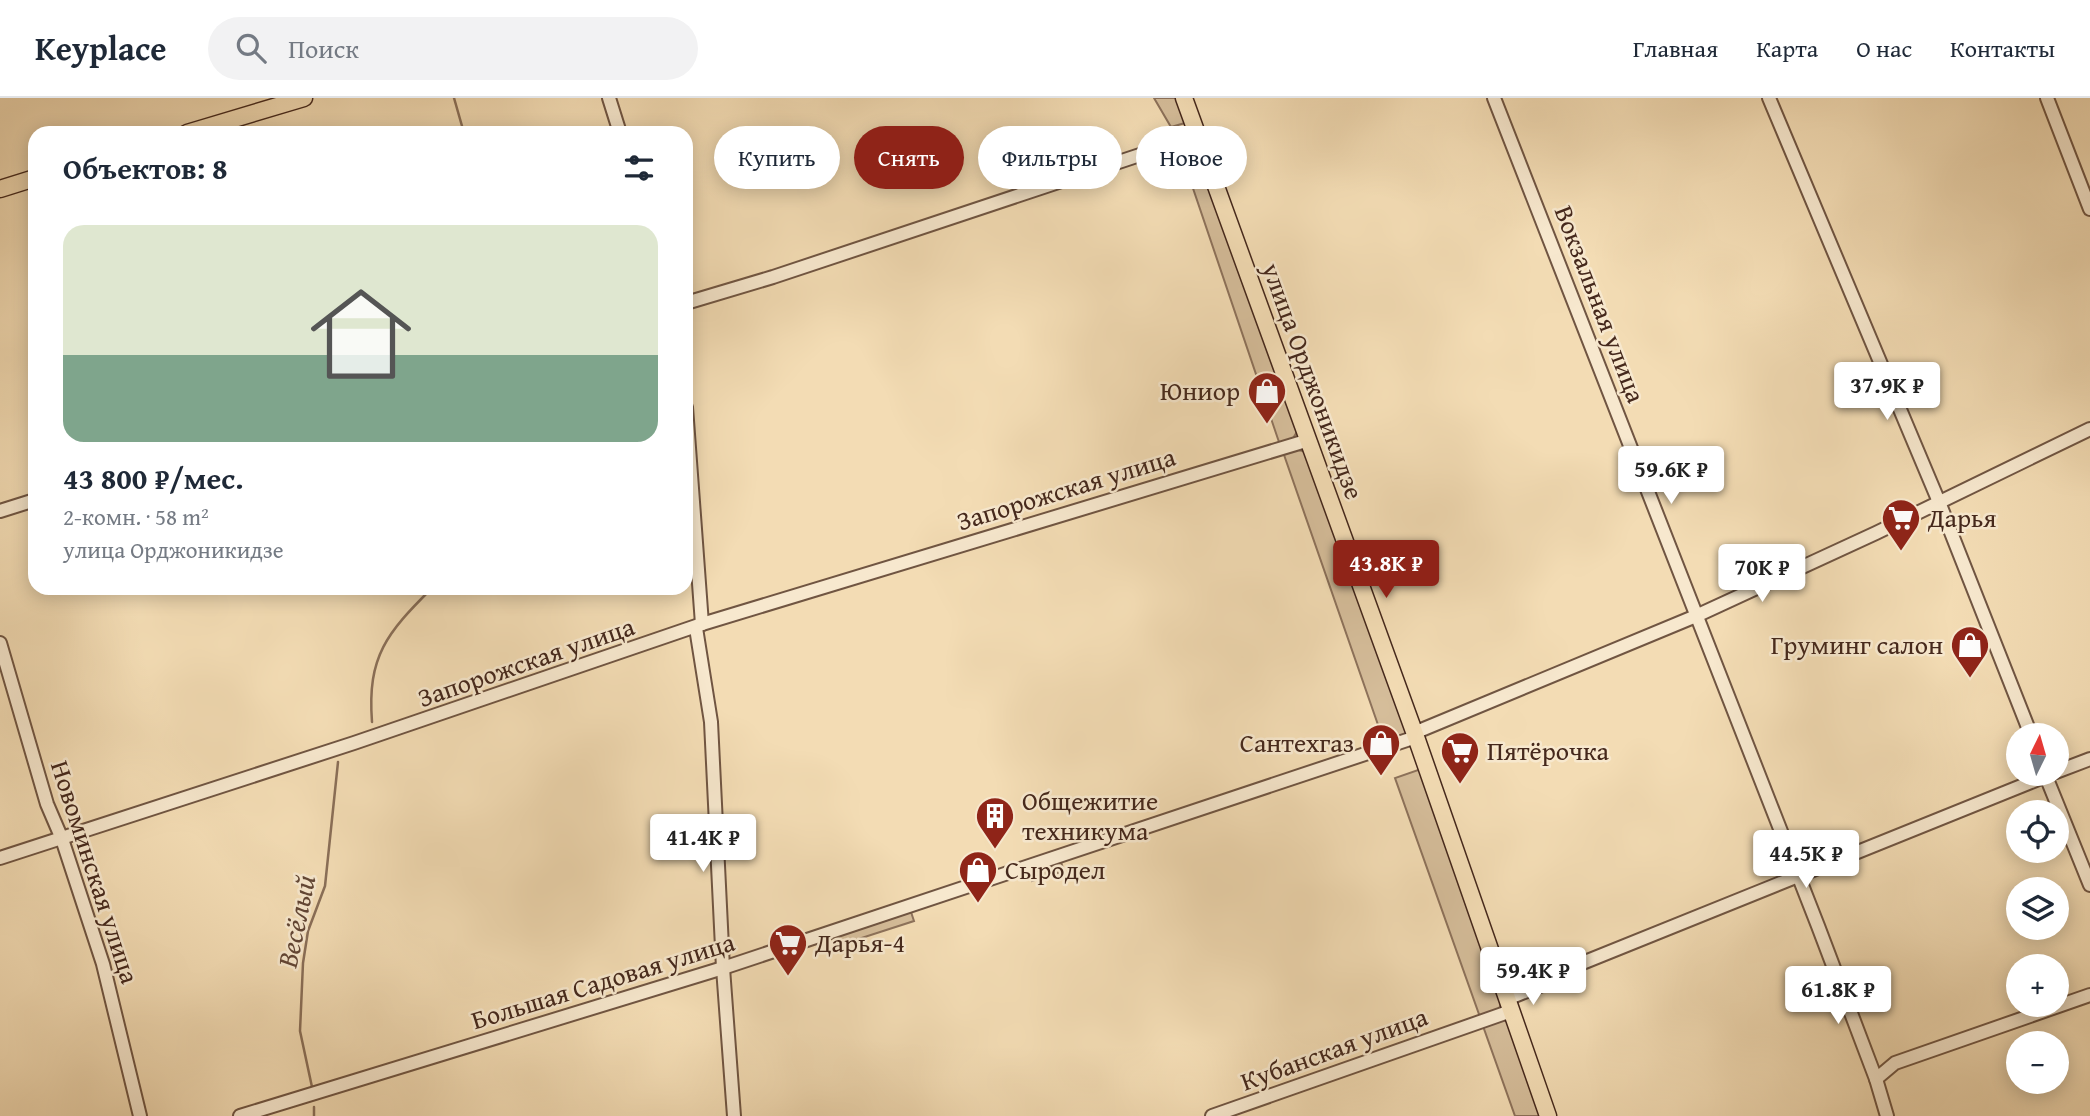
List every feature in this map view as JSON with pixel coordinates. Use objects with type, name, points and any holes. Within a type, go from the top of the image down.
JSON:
[{"type":"main road","points":[[210,126],[304,98]]},
{"type":"main road","name":"улица Орджоникидзе","points":[[1184,98],[1195,126]]},
{"type":"main road","points":[[0,189],[28,180]]},
{"type":"main road","name":"улица Орджоникидзе","points":[[1218,189],[1415,735],[1548,1116]]},
{"type":"street","points":[[609,98],[618,126]]},
{"type":"street","name":"Вокзальная улица","points":[[1494,98],[1798,876],[1876,1079],[1887,1116]]},
{"type":"street","points":[[1769,98],[1938,502],[2026,723]]},
{"type":"street","points":[[2048,98],[2090,206]]},
{"type":"street","points":[[693,301],[773,277],[1136,156]]},
{"type":"street","name":"Большая Садовая улица","points":[[240,1116],[723,968],[1415,735],[1696,616],[2090,429]]},
{"type":"street","name":"Запорожская улица","points":[[0,858],[354,744],[699,626],[1309,440]]},
{"type":"street","points":[[0,511],[28,502]]},
{"type":"street","points":[[693,525],[699,626],[711,722],[723,968],[734,1116]]},
{"type":"street","name":"Новоминская улица","points":[[0,643],[47,804],[62,839],[110,988],[140,1116]]},
{"type":"street","name":"Кубанская улица","points":[[2069,767],[2090,759]]},
{"type":"street","name":"Кубанская улица","points":[[1212,1116],[1509,1005],[1547,984],[1565,970],[2020,786]]},
{"type":"street","points":[[2054,786],[2090,885]]},
{"type":"street","points":[[1876,1079],[1895,1063],[2090,995]]},
{"type":"shaded area","points":[[1154,98],[1176,98],[1185,123],[1170,126]]},
{"type":"shaded area","points":[[1193,189],[1209,189],[1298,430],[1292,440],[1280,445]]},
{"type":"shaded area","points":[[1295,449],[1306,452],[1408,734],[1384,742],[1283,452]]},
{"type":"shaded area","points":[[1421,769],[1502,1002],[1498,1011],[1480,1017],[1395,778]]},
{"type":"shaded area","points":[[1061,862],[1064,871],[1032,881],[1029,873]]},
{"type":"shaded area","points":[[911,912],[914,921],[840,945],[838,936]]},
{"type":"shaded area","points":[[1502,1019],[1510,1023],[1543,1116],[1515,1116],[1483,1026]]},
{"type":"waterway","name":"Весёлый","points":[[454,98],[462,126]]},
{"type":"waterway","name":"Весёлый","points":[[372,722],[373,680],[383,647],[403,619],[425,595]]},
{"type":"waterway","name":"Весёлый","points":[[312,1087],[300,1031],[303,963],[308,931],[325,886],[338,762]]},
{"type":"waterway","name":"Весёлый","points":[[314,1107],[314,1116]]},
{"type":"place","name":"Юниор","points":[[1267,425]]},
{"type":"place","name":"Дарья","points":[[1901,552]]},
{"type":"place","name":"Груминг салон","points":[[1970,679]]},
{"type":"place","name":"Сантехгаз","points":[[1381,777]]},
{"type":"place","name":"Пятёрочка","points":[[1460,785]]},
{"type":"place","name":"Общежитие техникума","points":[[995,850]]},
{"type":"place","name":"Сыродел","points":[[978,904]]},
{"type":"place","name":"Дарья-4","points":[[788,977]]}]
